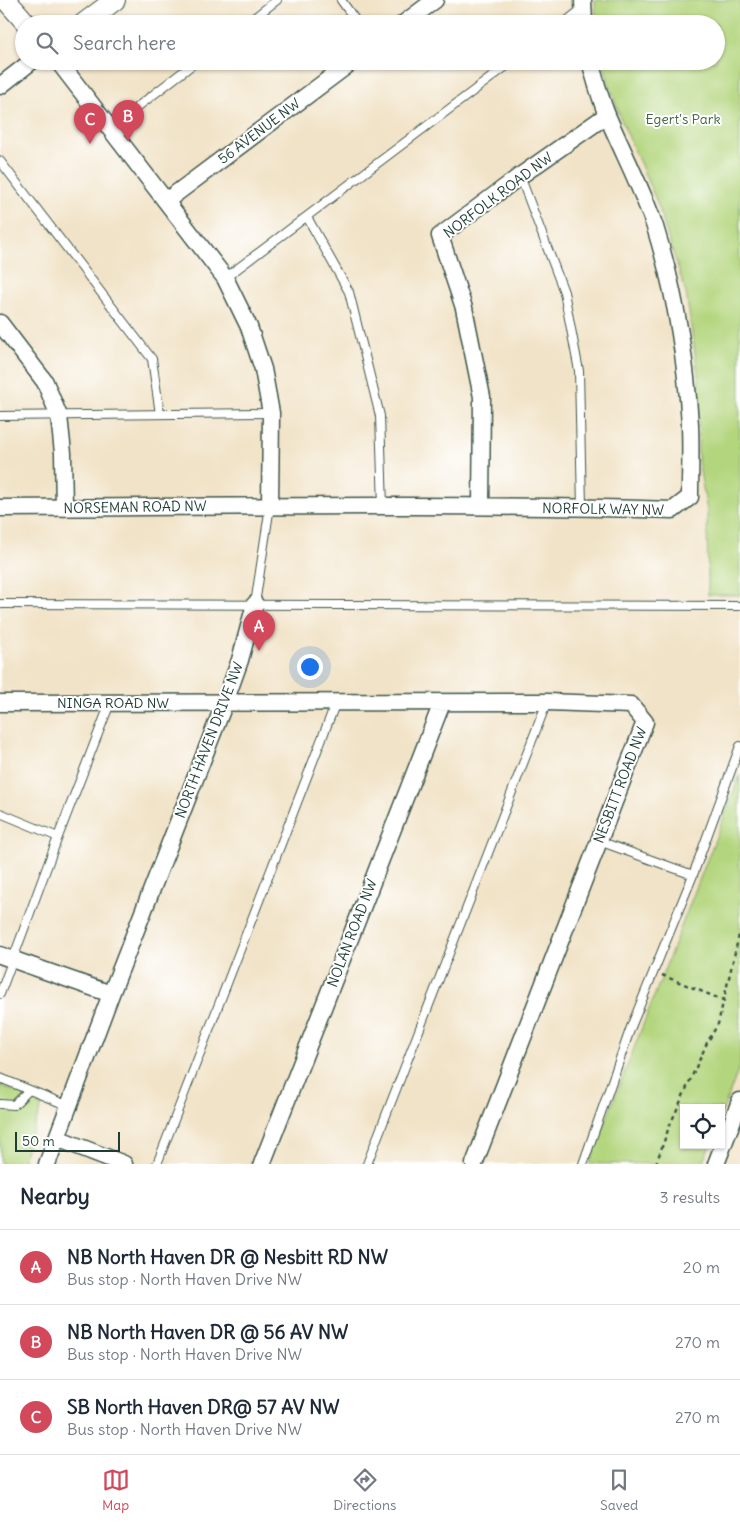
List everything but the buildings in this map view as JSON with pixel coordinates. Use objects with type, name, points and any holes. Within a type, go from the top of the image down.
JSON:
[{"type":"street","points":[[6,0],[19,15]]},
{"type":"street","points":[[95,15],[116,0]]},
{"type":"street","points":[[415,15],[435,0]]},
{"type":"street","points":[[0,86],[20,70]]},
{"type":"street","name":"NORTH HAVEN DRIVE NW","points":[[65,70],[225,278],[252,336],[263,368],[271,413],[270,506]]},
{"type":"street","name":"56 AVENUE NW","points":[[166,200],[341,70]]},
{"type":"street","name":"NORFOLK WAY NW","points":[[270,506],[481,506],[672,510],[690,497],[690,427],[685,362],[666,267],[654,226],[632,170],[607,115],[593,70]]},
{"type":"street","name":"NORFOLK ROAD NW","points":[[481,506],[482,397],[464,308],[440,236],[520,176],[607,115]]},
{"type":"street","points":[[0,323],[45,382],[59,416],[63,453],[64,508]]},
{"type":"street","name":"NORSEMAN ROAD NW","points":[[0,508],[270,506]]},
{"type":"street","name":"NORTH HAVEN DRIVE NW","points":[[46,1164],[225,702],[240,660],[255,604]]},
{"type":"street","name":"NESBITT ROAD NW","points":[[225,702],[547,702],[632,705],[645,722],[474,1164]]},
{"type":"street","name":"NINGA ROAD NW","points":[[0,703],[225,702]]},
{"type":"street","name":"NOLAN ROAD NW","points":[[262,1164],[442,702]]},
{"type":"street","points":[[6,958],[111,994]]},
{"type":"street","points":[[716,1164],[740,1101]]},
{"type":"street","points":[[57,1138],[124,1164]]},
{"type":"lane","points":[[258,15],[277,0]]},
{"type":"lane","points":[[341,0],[352,15]]},
{"type":"lane","points":[[110,128],[185,70]]},
{"type":"lane","points":[[225,278],[502,70]]},
{"type":"lane","points":[[0,161],[152,359],[160,414]]},
{"type":"lane","points":[[520,176],[564,292],[580,371],[582,508]]},
{"type":"lane","points":[[307,217],[349,292],[380,416],[383,507]]},
{"type":"lane","points":[[0,416],[271,413]]},
{"type":"lane","name":"NORTH HAVEN DRIVE NW","points":[[255,604],[270,506]]},
{"type":"lane","points":[[0,604],[740,606]]},
{"type":"lane","points":[[0,994],[6,958],[58,837],[110,702]]},
{"type":"lane","points":[[157,1164],[336,702]]},
{"type":"lane","points":[[368,1164],[547,702]]},
{"type":"lane","points":[[583,1164],[631,1026],[693,874],[740,746]]},
{"type":"lane","points":[[0,814],[58,837]]},
{"type":"lane","points":[[599,841],[693,874]]},
{"type":"lane","points":[[0,1078],[69,1106]]},
{"type":"lane","points":[[0,1104],[14,1105],[29,1090]]},
{"type":"path","points":[[656,1164],[669,1127],[707,1043],[718,1024],[725,1001],[740,931]]},
{"type":"path","points":[[653,971],[725,1001]]},
{"type":"green space","name":"Egert's Park","points":[[595,0],[740,0],[740,595],[708,595],[707,511],[698,460],[699,380],[686,293],[656,200],[620,117],[605,70],[725,70],[725,15],[596,15]]},
{"type":"green space","points":[[740,775],[740,1066],[725,1105],[680,1104],[680,1149],[708,1149],[702,1164],[589,1164]]},
{"type":"green space","points":[[0,1085],[43,1102],[21,1164],[0,1164]]},
{"type":"place","name":"NB North Haven DR @ 56 AV NW","points":[[128,141]]},
{"type":"place","name":"SB North Haven DR@ 57 AV NW","points":[[90,144]]},
{"type":"place","name":"NB North Haven DR @ Nesbitt RD NW","points":[[259,651]]}]
